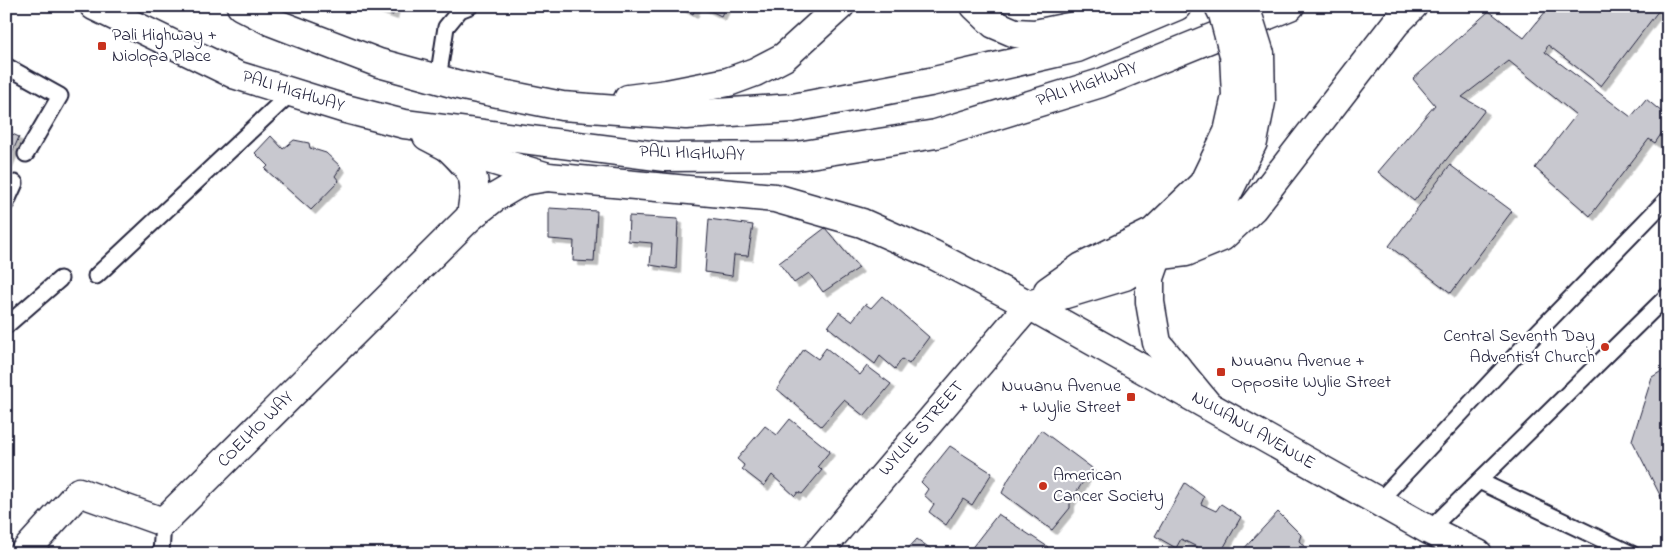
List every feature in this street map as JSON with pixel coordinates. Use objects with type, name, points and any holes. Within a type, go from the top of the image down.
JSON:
[{"type":"main road","name":"PALI HIGHWAY","points":[[94,6],[236,75],[342,108],[404,124],[665,157],[797,156],[936,134],[1101,83],[1290,6]]},
{"type":"main road","points":[[241,6],[272,22],[379,63],[463,86],[562,106],[686,115],[793,108],[930,82],[1077,48],[1177,6]]},
{"type":"main road","points":[[562,106],[667,94],[728,82],[755,72],[784,57],[840,6]]},
{"type":"main road","points":[[975,6],[994,24],[1015,32],[1035,34],[1074,26],[1131,6]]},
{"type":"main road","points":[[1028,305],[1125,276],[1169,248],[1225,198],[1253,142],[1261,102],[1247,55],[1219,6]]},
{"type":"main road","points":[[1245,6],[1247,55]]},
{"type":"main road","points":[[1158,255],[1186,252],[1222,237],[1253,208],[1396,23],[1413,6]]},
{"type":"main road","name":"WYLLIE STREET","points":[[817,554],[1028,305],[1082,268],[1153,232],[1203,184],[1228,132],[1247,55]]},
{"type":"main road","points":[[404,124],[448,147],[548,177]]},
{"type":"main road","points":[[448,147],[464,162],[473,176],[475,187],[471,216]]},
{"type":"main road","name":"NUUANU AVENUE","points":[[548,177],[775,198],[862,223],[932,254],[1028,305],[1207,404],[1378,502],[1478,554]]},
{"type":"main road","name":"COELHO WAY","points":[[163,522],[471,216],[494,198],[523,181],[548,177]]},
{"type":"main road","points":[[1158,255],[1150,278],[1150,302],[1157,343],[1207,404]]},
{"type":"main road","points":[[23,554],[79,492],[163,522]]},
{"type":"lane","points":[[438,79],[446,27],[460,10],[470,6]]},
{"type":"lane","points":[[6,66],[60,96],[26,154]]},
{"type":"lane","points":[[96,276],[292,92]]},
{"type":"lane","points":[[6,203],[15,183]]},
{"type":"lane","points":[[1378,502],[1528,342],[1668,198]]},
{"type":"lane","points":[[6,326],[60,279]]},
{"type":"lane","points":[[1429,530],[1668,295]]},
{"type":"lane","points":[[1480,481],[1632,554]]},
{"type":"lane","points":[[161,554],[163,522]]},
{"type":"building","points":[[368,6],[395,6],[393,15]]},
{"type":"building","points":[[678,6],[696,6],[693,14]]},
{"type":"building","points":[[701,6],[726,6],[721,16]]},
{"type":"building","points":[[1550,6],[1654,6],[1659,10],[1601,86],[1548,45],[1545,52],[1631,117],[1646,99],[1668,117],[1668,124],[1655,143],[1649,139],[1590,216],[1535,168],[1576,115],[1509,61],[1462,97],[1485,110],[1414,201],[1378,172],[1435,105],[1413,79],[1489,11],[1524,38]]},
{"type":"building","points":[[6,131],[19,137],[6,167]]},
{"type":"building","points":[[271,136],[283,149],[294,140],[309,143],[310,148],[326,153],[341,167],[335,176],[339,181],[311,210],[265,169],[268,166],[255,153]]},
{"type":"building","points":[[1450,165],[1512,211],[1451,293],[1389,246]]},
{"type":"building","points":[[549,208],[597,211],[594,262],[573,261],[574,241],[549,239]]},
{"type":"building","points":[[629,216],[678,219],[676,269],[650,265],[652,243],[628,241]]},
{"type":"building","points":[[709,219],[753,225],[748,256],[734,255],[732,276],[705,272]]},
{"type":"building","points":[[825,228],[859,268],[823,292],[809,273],[794,283],[779,263]]},
{"type":"building","points":[[882,296],[929,337],[909,364],[902,359],[895,369],[880,356],[875,364],[828,327],[839,312],[852,321],[865,304],[871,308]]},
{"type":"building","points":[[826,348],[860,375],[867,366],[891,384],[864,416],[844,400],[821,426],[777,389],[804,349],[818,359]]},
{"type":"building","points":[[1668,367],[1668,501],[1662,499],[1632,440],[1652,377]]},
{"type":"building","points":[[790,419],[830,451],[818,466],[822,470],[802,494],[798,492],[795,496],[772,475],[764,486],[742,469],[744,465],[737,459],[765,426],[777,435]]},
{"type":"building","name":"American Cancer Society","points":[[1041,430],[1092,468],[1070,502],[1070,508],[1052,530],[1002,493],[1008,480]]},
{"type":"building","points":[[950,446],[992,473],[972,505],[963,499],[946,525],[929,512],[934,504],[924,495],[928,489],[921,482]]},
{"type":"building","points":[[1185,483],[1204,497],[1201,504],[1216,511],[1221,504],[1241,517],[1220,554],[1193,554],[1197,547],[1181,539],[1176,548],[1155,536]]},
{"type":"building","points":[[1278,512],[1301,535],[1299,541],[1314,554],[1239,554]]},
{"type":"building","points":[[998,514],[1048,547],[1042,554],[967,554]]},
{"type":"building","points":[[917,539],[938,554],[903,554]]},
{"type":"place","name":"Pali Highway + Niolopa Place","points":[[102,46]]},
{"type":"place","name":"Central Seventh Day Adventist Church","points":[[1605,347]]},
{"type":"place","name":"Nuuanu Avenue + Opposite Wylie Street","points":[[1221,372]]},
{"type":"place","name":"Nuuanu Avenue + Wylie Street","points":[[1131,397]]},
{"type":"place","name":"American Cancer Society","points":[[1043,486]]}]
